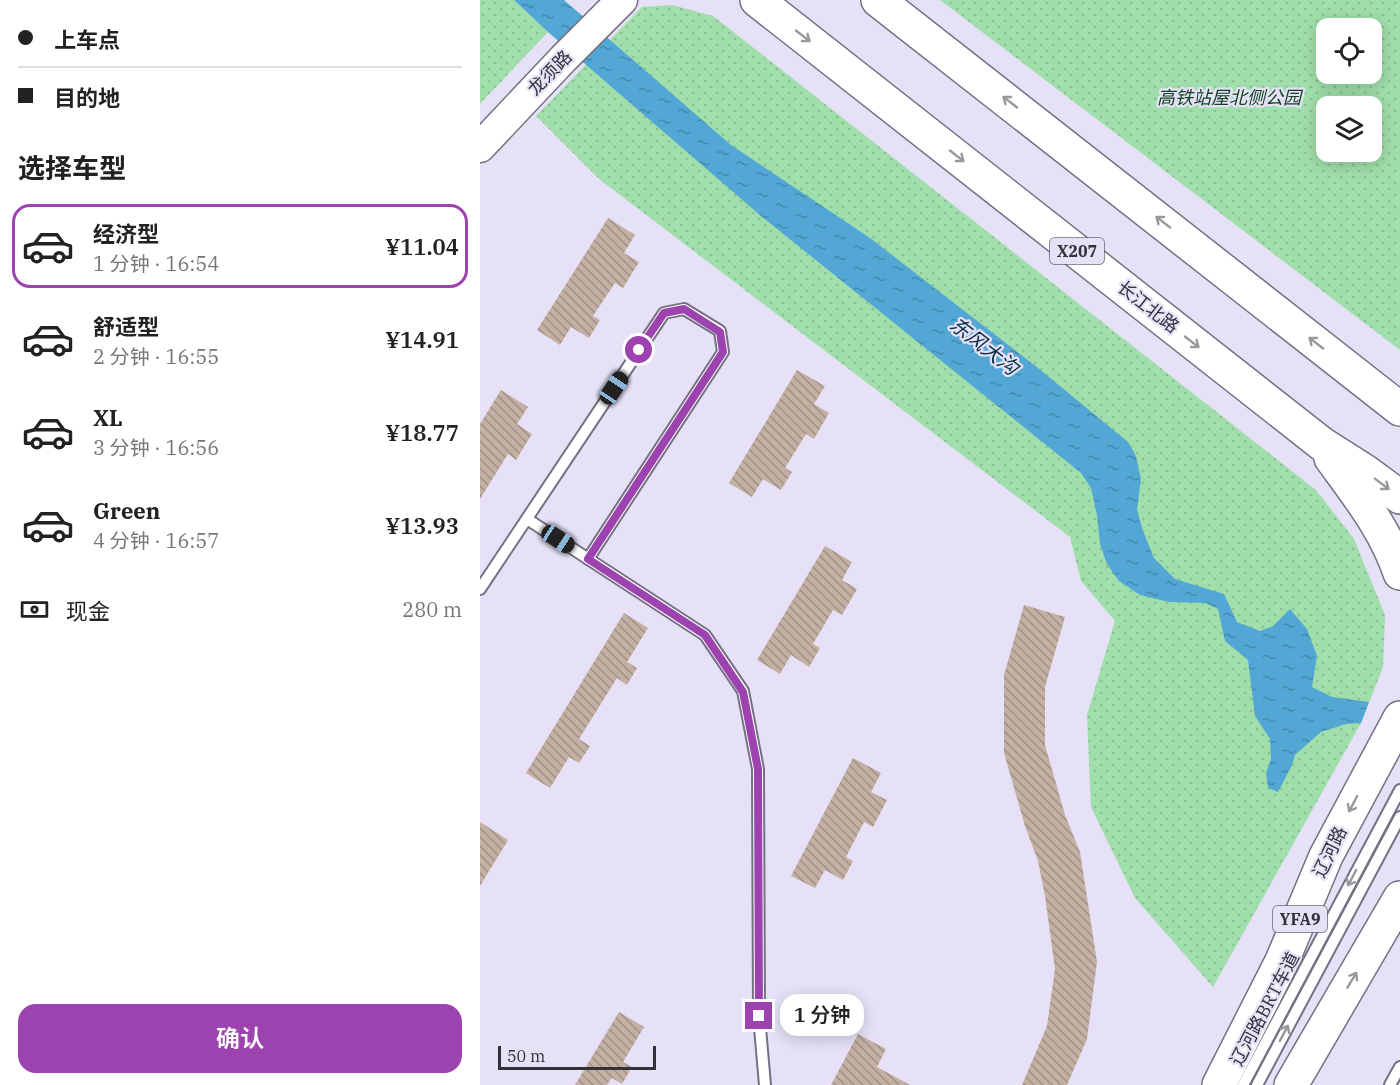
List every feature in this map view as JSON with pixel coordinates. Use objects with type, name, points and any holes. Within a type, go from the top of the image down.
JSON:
[{"type":"main road","name":"长江北路","points":[[757,0],[1322,444],[1400,497]]},
{"type":"main road","points":[[878,0],[1400,409]]},
{"type":"main road","points":[[1362,379],[1400,391]]},
{"type":"main road","points":[[1322,444],[1375,519],[1393,552],[1400,573]]},
{"type":"main road","name":"辽河路","points":[[1219,1085],[1282,961],[1326,856],[1400,718]]},
{"type":"main road","points":[[1290,1085],[1400,898]]},
{"type":"street","name":"龙须路","points":[[480,147],[613,9]]},
{"type":"lane","points":[[480,589],[664,313],[684,309],[720,332],[723,352],[588,559]]},
{"type":"lane","points":[[527,519],[705,635],[743,692],[758,769],[759,1016],[765,1085]]},
{"type":"lane","name":"辽河路BRT车道","points":[[1244,1085],[1400,790]]},
{"type":"lane","name":"辽河路BRT车道","points":[[1257,1085],[1400,817]]},
{"type":"lane","points":[[1389,1085],[1400,1067]]},
{"type":"green space","points":[[480,0],[514,0],[548,32],[480,104]]},
{"type":"green space","name":"高铁站屋北侧公园","points":[[940,0],[1400,0],[1400,350]]},
{"type":"green space","points":[[672,5],[713,16],[1316,490],[1354,539],[1385,615],[1383,667],[1361,723],[1213,987],[1135,898],[1091,807],[1087,715],[1115,621],[1081,581],[1070,537],[599,179],[536,116],[642,7]]},
{"type":"water","name":"东风大沟","points":[[514,0],[564,0],[731,145],[870,238],[1038,368],[1128,442],[1136,456],[1141,479],[1137,510],[1154,558],[1175,579],[1224,594],[1237,622],[1260,631],[1273,626],[1290,609],[1307,629],[1317,656],[1312,687],[1332,697],[1369,702],[1361,723],[1346,724],[1321,732],[1295,755],[1278,792],[1268,788],[1266,773],[1271,759],[1270,739],[1255,716],[1248,660],[1225,641],[1218,609],[1206,603],[1169,602],[1140,595],[1119,581],[1107,564],[1100,544],[1091,488],[1081,473],[761,216]]},
{"type":"building","points":[[608,218],[635,235],[624,253],[639,262],[623,288],[615,283],[593,316],[600,320],[589,338],[571,327],[560,345],[537,330]]},
{"type":"building","points":[[797,370],[825,386],[814,404],[829,413],[814,439],[806,434],[785,468],[792,472],[781,490],[763,479],[752,497],[729,483]]},
{"type":"building","points":[[501,390],[528,407],[517,424],[532,434],[516,460],[508,454],[480,499],[480,424]]},
{"type":"building","points":[[825,546],[852,562],[842,580],[857,589],[842,615],[833,610],[813,644],[820,648],[809,667],[791,655],[780,674],[757,660]]},
{"type":"building","points":[[1024,605],[1065,617],[1045,687],[1045,745],[1065,815],[1080,852],[1097,962],[1087,1039],[1067,1085],[1022,1085],[1047,1026],[1055,969],[1038,861],[1025,826],[1004,753],[1004,675]]},
{"type":"building","points":[[624,613],[648,628],[627,662],[637,668],[627,685],[617,678],[579,739],[590,746],[579,763],[569,757],[550,788],[526,773]]},
{"type":"building","points":[[853,758],[881,773],[871,792],[887,800],[873,827],[864,822],[846,857],[853,861],[843,880],[825,870],[815,888],[791,876]]},
{"type":"building","points":[[480,822],[508,840],[480,886]]},
{"type":"building","points":[[619,1012],[644,1027],[623,1062],[632,1067],[622,1084],[612,1078],[607,1085],[575,1085]]},
{"type":"building","points":[[858,1034],[886,1049],[877,1067],[910,1085],[831,1085]]},
{"type":"route","points":[[639,350],[664,313],[684,309],[720,332],[723,352],[588,559],[705,635],[743,692],[758,769],[759,1016]]}]
